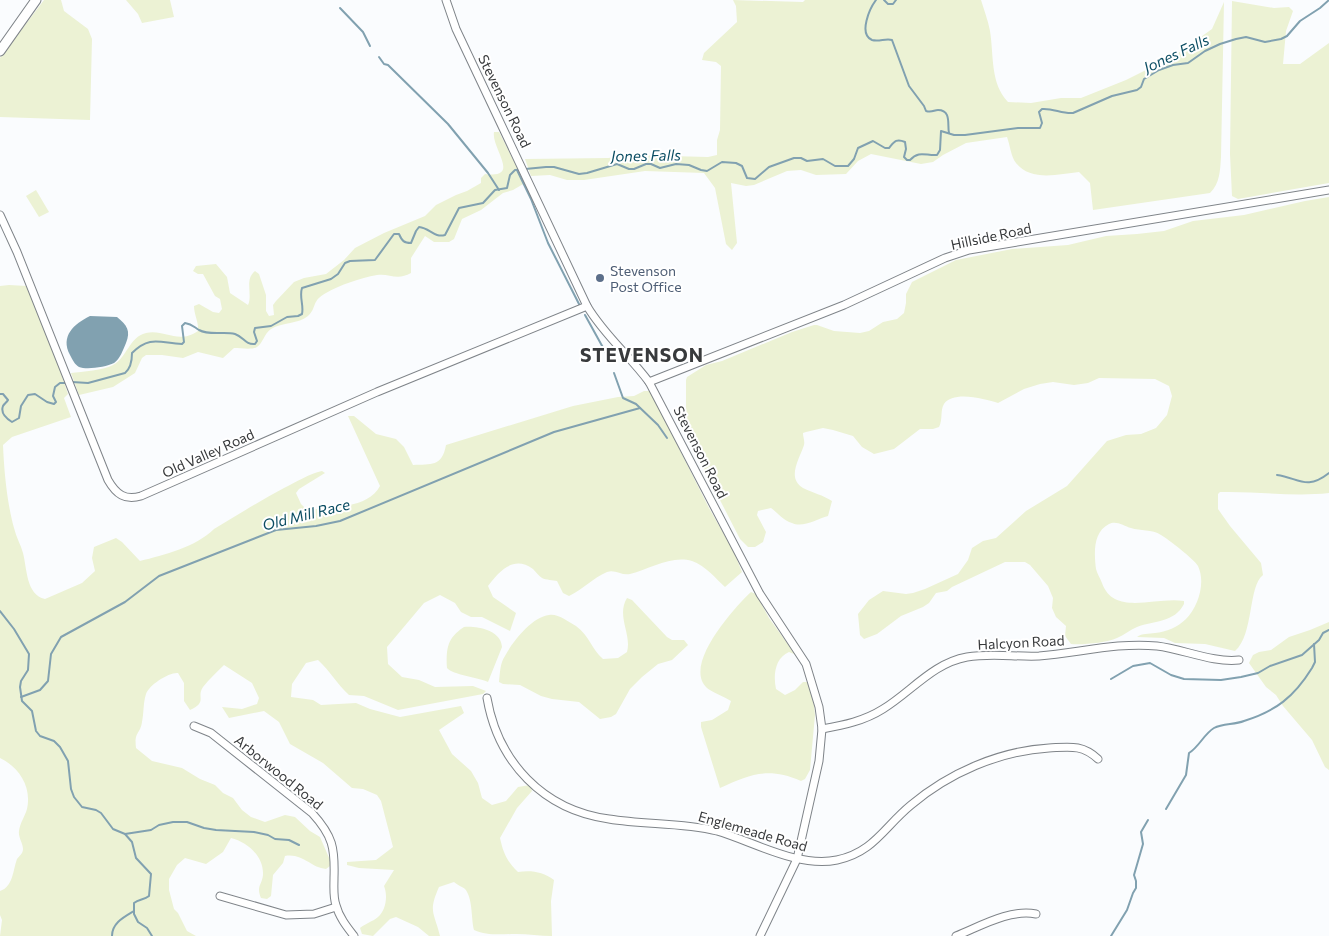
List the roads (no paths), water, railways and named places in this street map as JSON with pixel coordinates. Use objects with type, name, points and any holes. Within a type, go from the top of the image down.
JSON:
[{"type":"main road","points":[[0,51],[36,0]]},
{"type":"street","name":"Stevenson Road","points":[[446,0],[456,28],[587,306],[602,328],[650,382],[760,594],[806,664],[817,699],[822,729],[819,761],[797,859],[760,936]]},
{"type":"street","name":"Hillside Road","points":[[650,382],[844,305],[945,258],[963,252],[1329,190]]},
{"type":"street","name":"Old Valley Road","points":[[0,215],[17,252],[108,480],[116,492],[122,496],[134,498],[377,392],[587,306]]},
{"type":"street","name":"Halcyon Road","points":[[822,729],[863,720],[898,699],[938,668],[965,658],[980,656],[1039,656],[1140,645],[1157,646],[1223,660],[1239,660]]},
{"type":"street","name":"Englemeade Road","points":[[487,698],[495,731],[512,762],[538,790],[557,802],[585,814],[601,818],[682,825],[718,832],[797,859],[835,861],[859,853],[874,843],[910,806],[934,787],[961,772],[988,761],[1024,752],[1065,748],[1078,748],[1089,751],[1098,759]]},
{"type":"street","name":"Arborwood Road","points":[[194,726],[211,733],[312,813],[323,825],[330,836],[333,847],[336,907],[354,936]]},
{"type":"street","points":[[220,896],[286,914],[314,914],[336,907]]},
{"type":"street","points":[[956,936],[1010,914],[1027,912],[1036,914]]},
{"type":"water","points":[[90,316],[117,317],[127,328],[126,343],[120,357],[114,363],[96,368],[82,368],[76,365],[71,357],[67,348],[70,331]]},
{"type":"waterway","points":[[876,0],[866,21],[868,37],[872,40],[892,40],[909,86],[926,111],[938,110],[947,115],[949,133]]},
{"type":"waterway","points":[[884,0],[888,4],[893,4],[896,0]]},
{"type":"waterway","name":"Jones Falls","points":[[72,382],[88,383],[125,373],[131,364],[132,353],[144,344],[156,341],[182,344],[184,342],[182,326],[185,323],[203,332],[235,334],[247,342],[255,344],[257,341],[254,332],[255,328],[271,326],[287,317],[302,314],[302,288],[331,279],[338,274],[345,263],[350,261],[375,260],[394,234],[399,234],[407,243],[411,243],[419,227],[441,236],[445,235],[459,208],[483,203],[495,190],[507,188],[510,175],[515,170],[554,167],[579,174],[617,164],[629,169],[646,164],[660,168],[676,164],[689,165],[707,171],[722,162],[736,163],[742,166],[747,178],[755,179],[769,167],[794,158],[801,158],[807,161],[823,159],[835,166],[848,166],[854,159],[858,148],[873,141],[885,148],[889,148],[897,141],[905,142],[904,157],[907,160],[920,154],[937,155],[940,150],[941,131],[954,135],[965,135],[1018,128],[1040,128],[1042,123],[1039,112],[1042,109],[1073,113],[1112,96],[1137,90],[1141,87],[1144,79],[1159,70],[1173,65],[1188,63],[1205,51],[1236,39],[1246,37],[1265,42],[1281,39],[1287,36],[1300,21],[1329,0]]},
{"type":"waterway","points":[[340,8],[363,32],[370,46]]},
{"type":"waterway","points":[[379,57],[384,64],[388,65],[448,124],[488,173],[499,190]]},
{"type":"waterway","points":[[517,170],[531,199],[548,243],[579,304]]},
{"type":"waterway","points":[[585,315],[606,353]]},
{"type":"waterway","name":"Old Mill Race","points":[[614,373],[623,398],[636,404],[658,425],[667,438]]},
{"type":"waterway","name":"Jones Falls","points":[[0,394],[3,394],[8,400],[3,406],[3,414],[12,422],[19,418],[21,406],[28,395],[35,394],[54,404],[56,402],[53,396],[55,387],[60,383],[68,383]]},
{"type":"waterway","name":"Old Mill Race","points":[[21,697],[40,690],[48,681],[51,654],[61,637],[125,602],[159,576],[276,530],[316,526],[340,521],[554,432],[640,408]]},
{"type":"waterway","points":[[1277,475],[1308,482],[1329,473]]},
{"type":"waterway","points":[[0,611],[14,629],[29,654],[28,670],[21,681],[20,687],[22,701],[32,711],[36,731],[40,736],[54,741],[60,747],[68,761],[71,789],[74,797],[82,807],[101,813],[113,829],[125,834],[132,842],[136,858],[151,874],[149,896],[134,903],[134,914],[138,922],[147,928],[152,936]]},
{"type":"waterway","points":[[1111,679],[1133,666],[1150,663],[1171,675],[1184,679],[1221,680],[1241,677],[1258,673],[1270,666],[1302,655],[1319,640],[1323,633],[1329,630]]},
{"type":"waterway","points":[[1166,809],[1186,775],[1189,753],[1214,728],[1266,713],[1283,702],[1298,687],[1312,668],[1315,662],[1314,644]]},
{"type":"waterway","points":[[1111,936],[1127,910],[1136,888],[1134,875],[1143,844],[1141,832],[1148,820]]},
{"type":"waterway","points":[[125,834],[151,830],[159,825],[173,822],[187,822],[216,830],[254,832],[268,835],[275,839],[289,840],[299,845]]},
{"type":"waterway","points":[[112,936],[116,924],[134,911]]},
{"type":"place","name":"Stevenson Post Office","points":[[600,278]]},
{"type":"district","name":"STEVENSON","points":[[642,354]]}]
